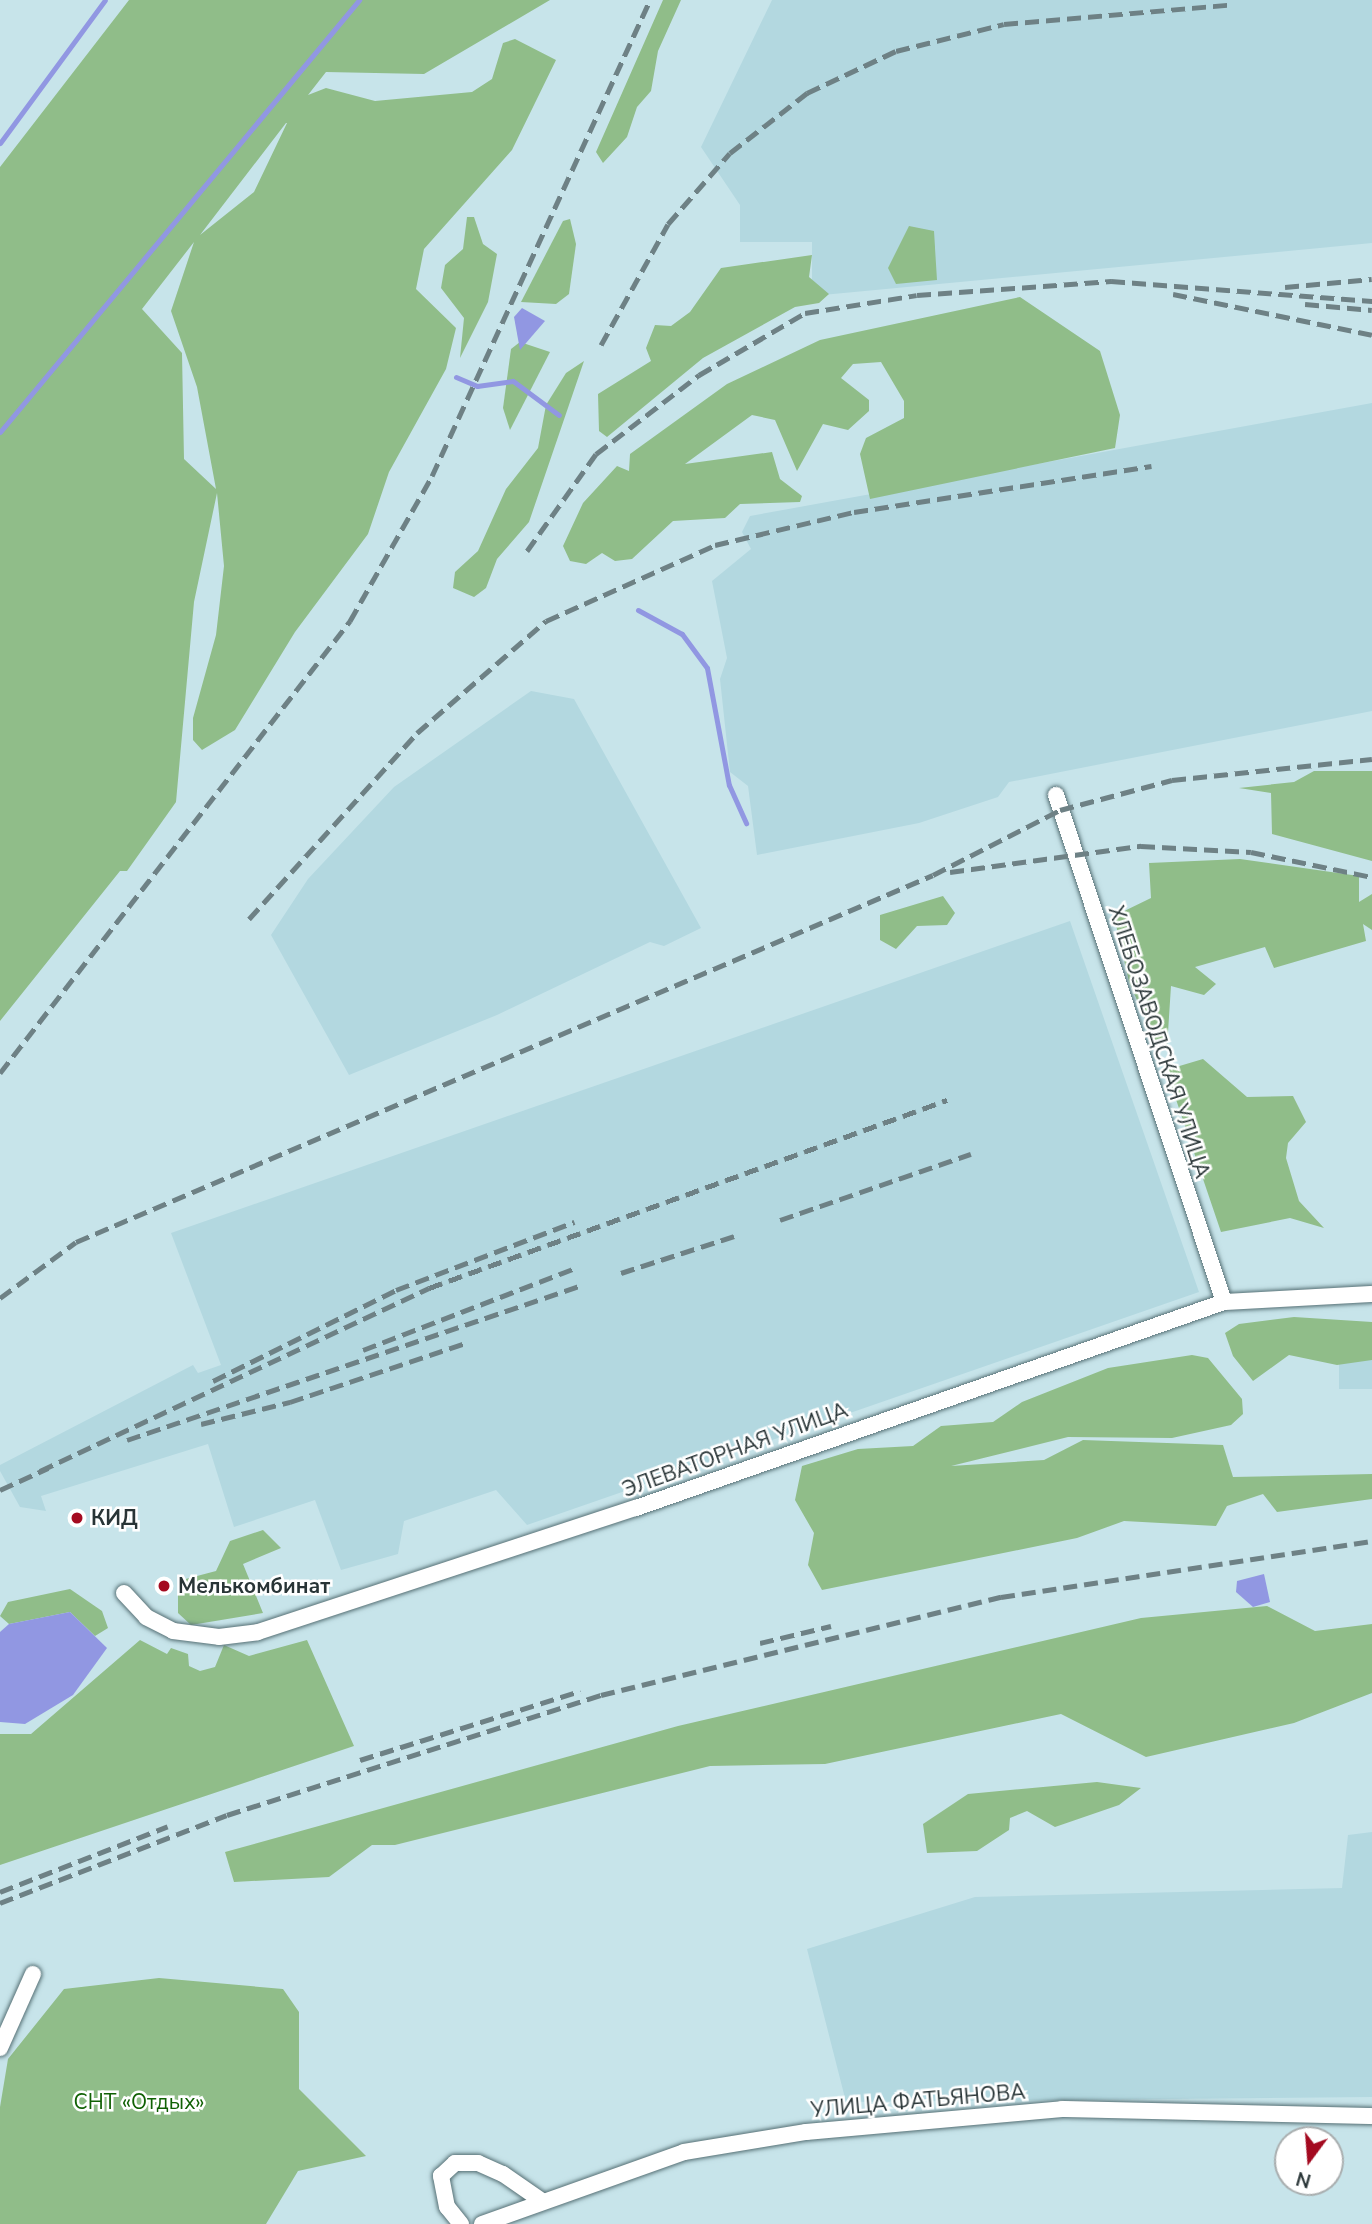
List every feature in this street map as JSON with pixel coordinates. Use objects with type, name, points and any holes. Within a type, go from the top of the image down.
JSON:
[{"type":"street","name":"ХЛЕБОЗАВОДСКАЯ УЛИЦА","points":[[1056,795],[1224,1302]]},
{"type":"street","name":"ЭЛЕВАТОРНАЯ УЛИЦА","points":[[124,1593],[146,1617],[173,1631],[219,1637],[258,1632],[636,1508],[1224,1302],[1372,1294]]},
{"type":"street","points":[[0,2048],[33,1974]]},
{"type":"street","name":"УЛИЦА ФАТЬЯНОВА","points":[[482,2224],[684,2152],[806,2132],[1062,2109],[1372,2116]]},
{"type":"street","points":[[461,2224],[447,2207],[441,2176],[455,2163],[478,2163],[503,2174],[542,2202]]},
{"type":"shaded area","points":[[772,0],[1372,0],[1372,243],[812,296],[812,242],[740,242],[740,205],[701,147]]},
{"type":"shaded area","points":[[1372,403],[1372,711],[1009,782],[998,797],[919,823],[757,855],[748,786],[730,772],[720,679],[727,658],[712,581],[751,549],[742,532],[750,516]]},
{"type":"shaded area","points":[[531,691],[574,699],[701,928],[664,946],[650,942],[497,1015],[349,1075],[271,935],[308,879],[394,787]]},
{"type":"shaded area","points":[[1070,921],[1199,1292],[527,1525],[496,1490],[404,1521],[398,1554],[341,1570],[315,1500],[234,1527],[208,1444],[41,1496],[46,1511],[20,1507],[0,1471],[0,1465],[193,1365],[198,1373],[221,1365],[171,1233]]},
{"type":"shaded area","points":[[1339,1350],[1372,1350],[1372,1389],[1339,1389]]},
{"type":"shaded area","points":[[1372,1832],[1372,2097],[846,2102],[807,1949],[975,1897],[1342,1888],[1348,1835]]},
{"type":"green space","points":[[129,0],[550,0],[424,74],[326,72],[308,95],[326,88],[375,101],[472,92],[492,79],[503,43],[515,39],[556,60],[512,150],[424,249],[416,289],[456,328],[446,369],[389,472],[368,534],[295,632],[235,730],[202,750],[193,740],[193,718],[216,635],[224,566],[217,493],[194,602],[176,802],[127,871],[120,871],[0,1021],[0,167]],"holes":[[[286,123],[254,192],[200,235]],[[194,242],[171,311],[197,387],[216,489],[184,459],[182,353],[142,309]]]},
{"type":"green space","points":[[663,0],[681,0],[658,51],[651,91],[637,107],[627,137],[603,163],[596,152]]},
{"type":"green space","points":[[467,217],[474,217],[483,244],[497,254],[488,302],[460,358],[464,318],[441,288],[445,265],[463,249]]},
{"type":"green space","points":[[570,219],[576,244],[569,294],[556,304],[521,302],[563,221]]},
{"type":"green space","points":[[909,226],[934,231],[937,280],[896,284],[888,268]]},
{"type":"green space","points":[[812,255],[809,277],[829,294],[819,303],[795,307],[703,358],[607,437],[599,431],[598,394],[651,361],[646,348],[655,325],[671,326],[690,312],[721,268]]},
{"type":"green space","points":[[1020,297],[1100,351],[1120,415],[1115,448],[870,499],[860,454],[866,438],[904,418],[904,401],[881,362],[853,364],[841,378],[869,400],[869,411],[848,430],[823,424],[797,471],[775,420],[752,415],[685,464],[772,452],[780,479],[802,496],[800,502],[740,504],[725,518],[673,521],[632,559],[615,561],[602,553],[586,564],[570,561],[563,546],[583,503],[617,466],[629,471],[630,454],[727,384],[820,340]]},
{"type":"green space","points":[[520,342],[550,352],[510,430],[503,408],[511,349]]},
{"type":"green space","points":[[584,361],[529,522],[497,559],[486,588],[474,597],[453,588],[455,572],[478,551],[506,489],[538,448],[546,405],[566,373]]},
{"type":"green space","points":[[1314,771],[1372,771],[1372,861],[1272,834],[1271,793],[1239,788],[1294,782]]},
{"type":"green space","points":[[1240,859],[1359,876],[1359,902],[1372,894],[1372,930],[1363,924],[1366,941],[1274,968],[1265,947],[1195,967],[1216,984],[1204,995],[1171,986],[1167,1048],[1154,1039],[1129,982],[1114,916],[1151,898],[1149,863]]},
{"type":"green space","points":[[943,896],[955,913],[947,925],[917,926],[896,949],[880,940],[880,915]]},
{"type":"green space","points":[[1203,1059],[1247,1097],[1293,1096],[1306,1122],[1288,1143],[1286,1158],[1299,1201],[1324,1228],[1290,1218],[1221,1232],[1166,1070]]},
{"type":"green space","points":[[1294,1317],[1372,1322],[1372,1360],[1337,1365],[1289,1355],[1253,1381],[1233,1356],[1225,1333],[1239,1324]]},
{"type":"green space","points":[[1192,1355],[1208,1358],[1242,1399],[1243,1414],[1231,1425],[1172,1438],[1068,1437],[951,1466],[1044,1460],[1083,1440],[1223,1445],[1233,1477],[1372,1474],[1372,1499],[1277,1512],[1263,1494],[1227,1506],[1216,1526],[1124,1521],[1077,1538],[822,1590],[808,1565],[814,1533],[795,1500],[802,1466],[858,1449],[913,1446],[941,1426],[993,1422],[1022,1402],[1108,1368]]},
{"type":"green space","points":[[263,1530],[281,1548],[243,1564],[263,1613],[191,1625],[178,1613],[178,1581],[216,1571],[230,1541]]},
{"type":"green space","points":[[70,1589],[102,1611],[108,1628],[95,1636],[70,1612],[9,1624],[0,1616],[8,1602]]},
{"type":"green space","points":[[1267,1606],[1315,1631],[1372,1624],[1372,1693],[1294,1723],[1146,1757],[1061,1714],[825,1764],[710,1766],[395,1845],[372,1845],[329,1877],[234,1882],[225,1852],[678,1726],[1141,1618]]},
{"type":"green space","points":[[140,1640],[167,1654],[171,1648],[188,1654],[189,1666],[200,1671],[215,1667],[224,1645],[249,1656],[307,1640],[354,1746],[0,1865],[0,1734],[31,1734]]},
{"type":"green space","points":[[1097,1782],[1141,1788],[1119,1805],[1055,1827],[1027,1811],[1010,1818],[1009,1830],[977,1851],[927,1853],[923,1824],[968,1794]]},
{"type":"green space","name":"СНТ «Отдых»","points":[[159,1978],[283,1989],[299,2012],[299,2089],[366,2156],[298,2171],[266,2224],[0,2224],[0,2107],[8,2059],[64,1989]]},
{"type":"water","points":[[522,308],[545,321],[520,350],[514,317]]},
{"type":"water","points":[[1264,1574],[1270,1602],[1253,1607],[1236,1592],[1237,1581]]},
{"type":"water","points":[[70,1612],[107,1648],[73,1695],[25,1724],[0,1722],[0,1632],[9,1624]]},
{"type":"waterway","points":[[0,143],[105,0]]},
{"type":"waterway","points":[[0,432],[359,0]]},
{"type":"waterway","points":[[456,377],[477,386],[513,381],[559,415]]},
{"type":"waterway","points":[[638,610],[682,634],[707,668],[729,785],[746,823]]},
{"type":"railway","points":[[0,1073],[350,621],[432,476],[650,0]]},
{"type":"railway","points":[[601,345],[668,224],[730,153],[807,93],[896,51],[1004,24],[1227,5]]},
{"type":"railway","points":[[1285,287],[1372,279]]},
{"type":"railway","points":[[527,551],[596,454],[699,375],[805,313],[917,295],[1111,281],[1372,301]]},
{"type":"railway","points":[[1173,294],[1372,335]]},
{"type":"railway","points":[[1305,304],[1372,310]]},
{"type":"railway","points":[[249,919],[417,733],[546,621],[715,545],[854,512],[1151,466]]},
{"type":"railway","points":[[0,1298],[76,1242],[933,875],[1060,810],[1172,780],[1372,759]]},
{"type":"railway","points":[[950,872],[1141,846],[1251,852],[1372,877]]},
{"type":"railway","points":[[40,1471],[429,1288],[947,1100]]},
{"type":"railway","points":[[780,1220],[971,1154]]},
{"type":"railway","points":[[213,1381],[396,1290],[574,1222]]},
{"type":"railway","points":[[621,1273],[734,1236]]},
{"type":"railway","points":[[363,1350],[575,1268]]},
{"type":"railway","points":[[127,1440],[580,1286]]},
{"type":"railway","points":[[201,1424],[290,1402],[468,1342]]},
{"type":"railway","points":[[0,1490],[48,1468]]},
{"type":"railway","points":[[0,1903],[227,1815],[601,1695],[1001,1597],[1372,1541]]},
{"type":"railway","points":[[760,1643],[831,1626]]},
{"type":"railway","points":[[360,1760],[580,1691]]},
{"type":"railway","points":[[0,1892],[168,1826]]},
{"type":"place","name":"КИД","points":[[77,1518]]},
{"type":"place","name":"Мелькомбинат","points":[[164,1586]]}]
